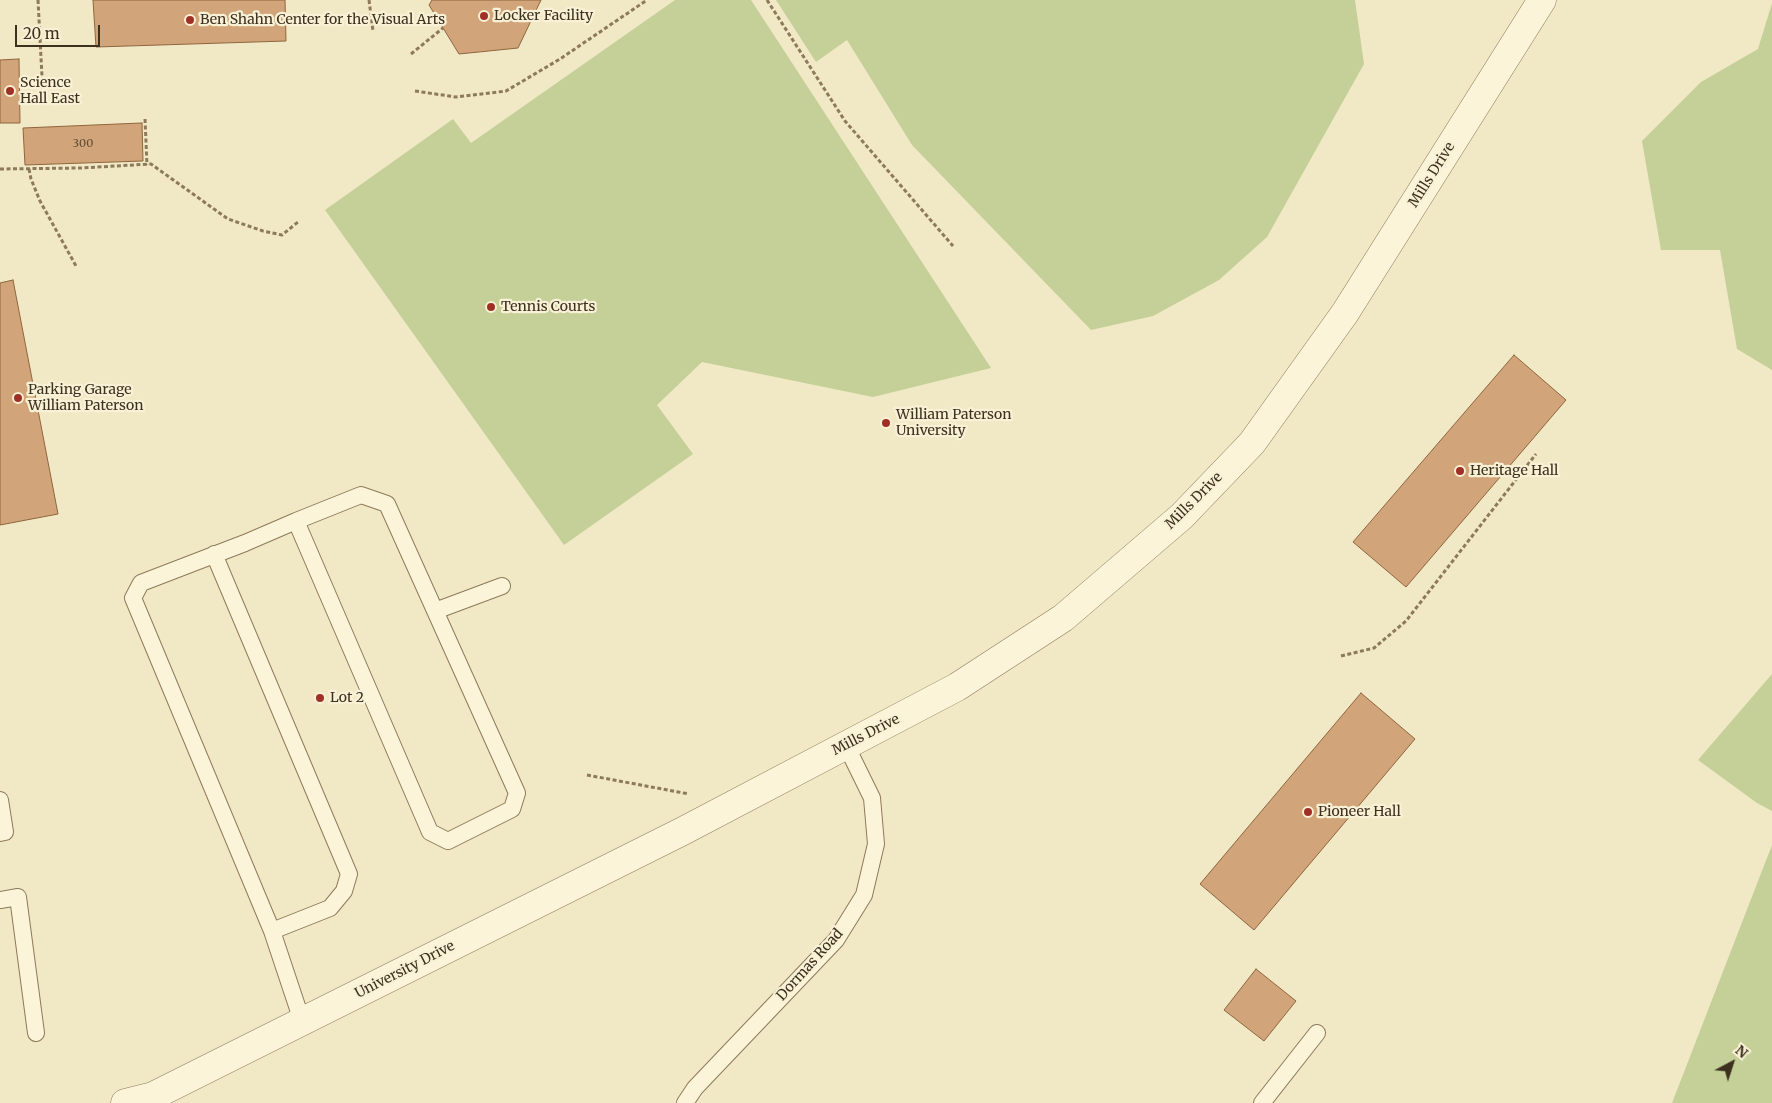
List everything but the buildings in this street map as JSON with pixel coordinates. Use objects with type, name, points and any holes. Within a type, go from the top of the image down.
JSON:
[{"type":"street","name":"Mills Drive","points":[[683,830],[957,687],[1063,618],[1182,516],[1252,443],[1345,313],[1542,0]]},
{"type":"street","name":"University Drive","points":[[125,1103],[153,1096],[683,830]]},
{"type":"lane","points":[[296,521],[430,832],[448,841],[512,808],[517,793],[388,504],[361,495],[296,521],[214,554],[141,583],[133,598],[272,931],[302,1021]]},
{"type":"lane","points":[[214,554],[349,874],[344,891],[330,908],[272,931]]},
{"type":"lane","points":[[435,611],[502,586]]},
{"type":"lane","name":"Dormas Road","points":[[684,1103],[695,1088],[836,940],[864,895],[876,844],[872,798],[846,745]]},
{"type":"lane","points":[[0,800],[5,832],[0,832]]},
{"type":"lane","points":[[0,900],[18,897],[36,1033]]},
{"type":"lane","points":[[1262,1103],[1316,1033]]},
{"type":"path","points":[[38,0],[43,96]]},
{"type":"path","points":[[369,0],[372,31]]},
{"type":"path","points":[[415,91],[456,98],[506,91],[560,59],[647,0]]},
{"type":"path","points":[[767,0],[845,121],[953,246]]},
{"type":"path","points":[[411,54],[443,28]]},
{"type":"path","points":[[145,119],[147,165]]},
{"type":"path","points":[[0,169],[151,164],[228,219],[263,231],[282,235],[298,222]]},
{"type":"path","points":[[29,169],[40,201],[76,266]]},
{"type":"path","points":[[1342,656],[1374,648],[1406,621],[1536,454]]},
{"type":"path","points":[[587,775],[693,795]]},
{"type":"green space","points":[[675,0],[751,0],[991,368],[873,397],[702,362],[657,405],[693,454],[564,545],[325,210],[453,119],[471,143]]},
{"type":"green space","points":[[776,0],[1355,0],[1364,64],[1267,237],[1219,280],[1153,316],[1091,330],[912,145],[847,40],[816,62]]},
{"type":"green space","points":[[1772,3],[1772,370],[1737,349],[1720,250],[1661,250],[1642,141],[1701,82],[1758,49]]},
{"type":"green space","points":[[1772,674],[1772,811],[1757,803],[1698,760]]},
{"type":"green space","points":[[1772,845],[1772,1103],[1672,1103]]},
{"type":"place","name":"Locker Facility","points":[[484,16]]},
{"type":"place","name":"Ben Shahn Center for the Visual Arts","points":[[190,20]]},
{"type":"place","name":"Science Hall East","points":[[10,91]]},
{"type":"place","name":"Tennis Courts","points":[[491,307]]},
{"type":"place","name":"Parking Garage William Paterson","points":[[18,398]]},
{"type":"place","name":"William Paterson University","points":[[886,423]]},
{"type":"place","name":"Heritage Hall","points":[[1460,471]]},
{"type":"place","name":"Lot 2","points":[[320,698]]},
{"type":"place","name":"Pioneer Hall","points":[[1308,812]]}]
